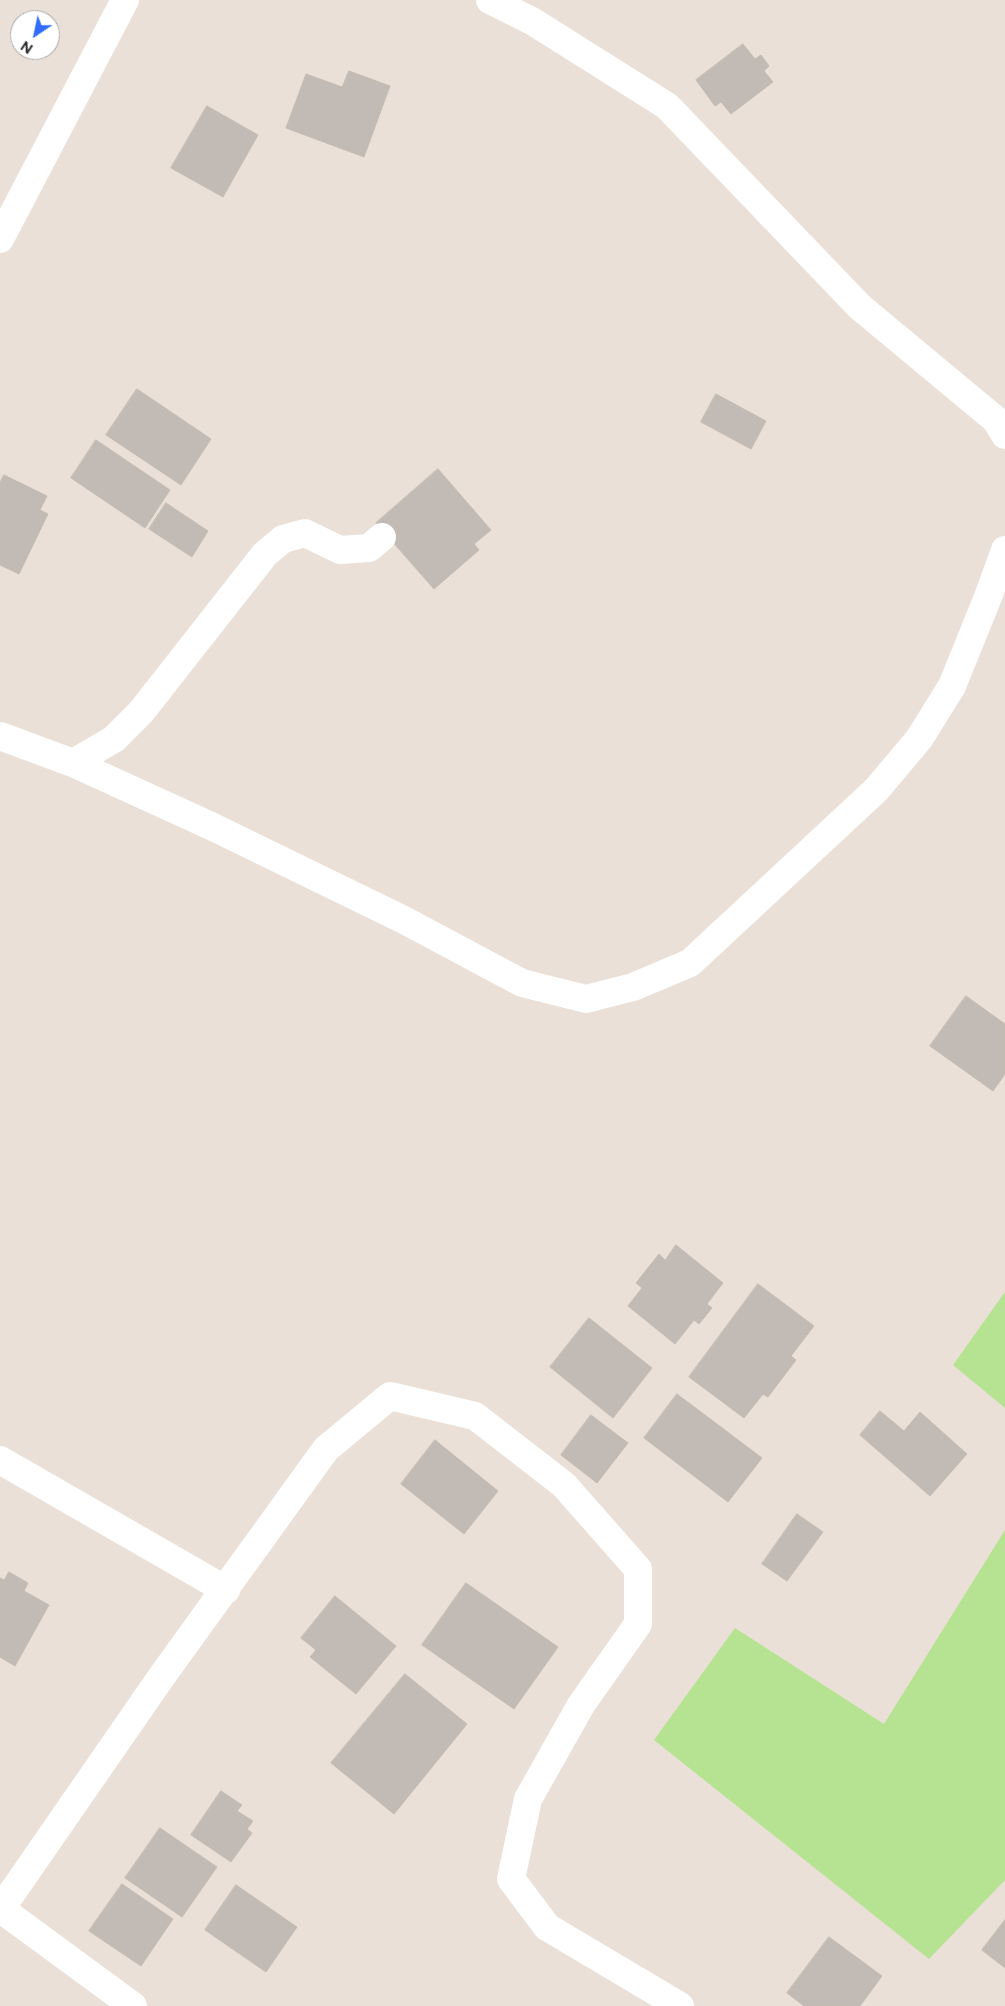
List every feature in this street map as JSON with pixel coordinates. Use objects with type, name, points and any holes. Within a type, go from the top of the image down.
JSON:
[{"type":"street","points":[[0,239],[125,0]]},
{"type":"street","points":[[490,0],[532,22],[667,106],[860,308],[996,420],[1005,435]]},
{"type":"street","points":[[73,762],[114,739],[141,712],[265,554],[283,539],[305,533],[340,550],[369,548],[382,537]]},
{"type":"street","points":[[0,736],[73,762],[211,826],[404,920],[522,983],[586,999],[633,987],[690,963],[876,790],[919,739],[952,686],[1005,550]]},
{"type":"street","points":[[134,2006],[0,1910],[162,1676],[226,1590],[326,1449],[390,1396],[475,1416],[564,1485],[638,1568],[638,1624],[581,1705],[528,1799],[511,1879],[547,1927],[680,2006]]},
{"type":"street","points":[[0,1460],[226,1590]]},
{"type":"green space","points":[[1005,1292],[1005,1408],[953,1365]]},
{"type":"green space","points":[[1005,1530],[1005,1880],[929,1959],[654,1740],[735,1628],[884,1724]]},
{"type":"building","points":[[743,44],[755,59],[761,55],[769,66],[764,71],[773,82],[731,114],[721,102],[715,106],[696,80]]},
{"type":"building","points":[[349,71],[390,86],[364,157],[286,128],[306,74],[342,87]]},
{"type":"building","points":[[207,106],[258,135],[223,197],[171,168]]},
{"type":"building","points":[[137,389],[211,439],[181,485],[106,435]]},
{"type":"building","points":[[716,394],[766,421],[751,449],[701,422]]},
{"type":"building","points":[[96,440],[170,490],[145,528],[71,478]]},
{"type":"building","points":[[438,469],[491,530],[474,544],[479,550],[434,589],[376,523]]},
{"type":"building","points":[[4,475],[47,496],[40,510],[48,514],[19,574],[0,565],[0,483]]},
{"type":"building","points":[[166,503],[208,531],[192,557],[149,529]]},
{"type":"building","points":[[966,996],[1005,1024],[1005,1074],[993,1091],[930,1046]]},
{"type":"building","points":[[676,1245],[723,1283],[707,1304],[712,1308],[699,1324],[694,1320],[675,1344],[628,1306],[642,1288],[636,1283],[659,1254],[665,1260]]},
{"type":"building","points":[[758,1284],[814,1326],[791,1356],[796,1360],[768,1397],[763,1394],[744,1418],[689,1377]]},
{"type":"building","points":[[589,1318],[652,1368],[613,1418],[550,1367]]},
{"type":"building","points":[[677,1394],[762,1458],[728,1502],[644,1438]]},
{"type":"building","points":[[880,1411],[904,1431],[920,1412],[967,1454],[930,1496],[860,1435]]},
{"type":"building","points":[[591,1415],[628,1443],[597,1483],[561,1455]]},
{"type":"building","points":[[435,1440],[498,1491],[464,1534],[401,1484]]},
{"type":"building","points":[[797,1514],[823,1532],[787,1581],[762,1564]]},
{"type":"building","points":[[9,1572],[28,1583],[24,1591],[49,1605],[15,1666],[0,1657],[0,1578],[4,1580]]},
{"type":"building","points":[[466,1583],[558,1647],[514,1709],[422,1645]]},
{"type":"building","points":[[335,1596],[396,1646],[356,1694],[310,1657],[316,1650],[301,1638]]},
{"type":"building","points":[[405,1674],[467,1724],[394,1814],[331,1763]]},
{"type":"building","points":[[221,1791],[242,1805],[237,1811],[253,1821],[247,1829],[252,1833],[231,1862],[191,1835]]},
{"type":"building","points":[[160,1828],[217,1867],[182,1917],[125,1878]]},
{"type":"building","points":[[122,1884],[173,1919],[141,1966],[89,1931]]},
{"type":"building","points":[[236,1885],[297,1927],[266,1972],[205,1930]]},
{"type":"building","points":[[1005,1920],[1005,1968],[982,1950]]},
{"type":"building","points":[[829,1937],[882,1976],[860,2006],[804,2006],[787,1993]]}]
